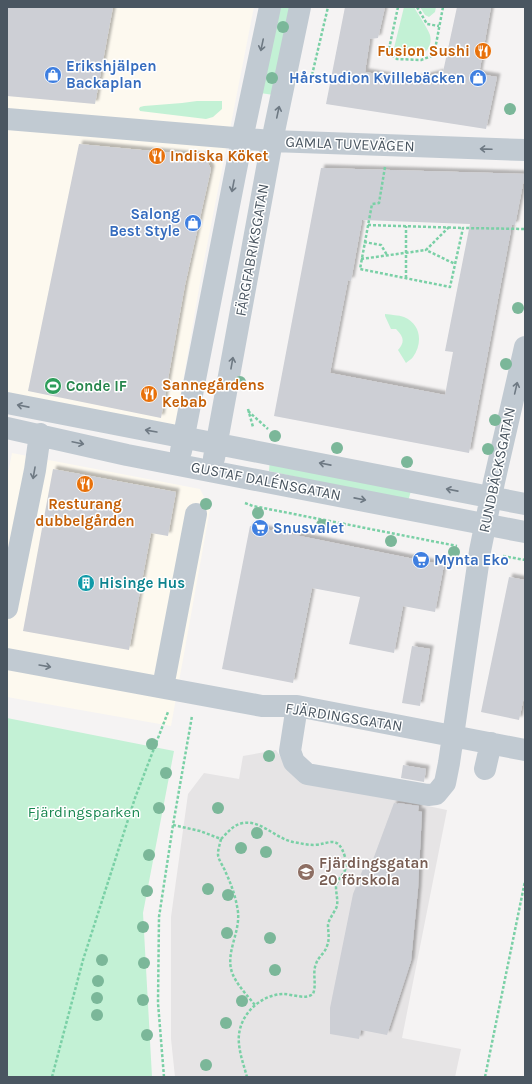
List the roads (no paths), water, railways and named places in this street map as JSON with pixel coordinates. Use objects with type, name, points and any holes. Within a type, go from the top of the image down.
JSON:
[{"type":"street","name":"FÄRGFABRIKSGATAN","points":[[178,464],[242,139],[270,7]]},
{"type":"street","name":"FÄRGFABRIKSGATAN","points":[[212,471],[272,141],[300,7]]},
{"type":"street","name":"GAMLA TUVEVÄGEN","points":[[7,119],[272,141],[525,150]]},
{"type":"street","name":"RUNDBÄCKSGATAN","points":[[297,706],[290,751],[294,762],[307,774],[428,795],[436,794],[445,783],[480,551],[525,346]]},
{"type":"street","name":"GUSTAF DALÉNSGATAN","points":[[7,403],[525,504]]},
{"type":"street","name":"GUSTAF DALÉNSGATAN","points":[[7,428],[40,434],[128,455],[525,532]]},
{"type":"street","points":[[7,608],[35,470],[40,434]]},
{"type":"street","points":[[179,690],[196,514]]},
{"type":"street","name":"FJÄRDINGSGATAN","points":[[7,659],[262,706],[297,706],[525,750]]},
{"type":"street","points":[[485,769],[491,744]]},
{"type":"place","name":"Fusion Sushi","points":[[483,51]]},
{"type":"place","name":"Erikshjälpen Backaplan","points":[[53,75]]},
{"type":"place","name":"Hårstudion Kvillebäcken","points":[[478,78]]},
{"type":"place","name":"Indiska Köket","points":[[157,156]]},
{"type":"place","name":"Salong Best Style","points":[[193,223]]},
{"type":"place","name":"Conde IF","points":[[53,386]]},
{"type":"place","name":"Sannegårdens Kebab","points":[[149,394]]},
{"type":"place","name":"Resturang dubbelgården","points":[[85,484]]},
{"type":"place","name":"Snusvalet","points":[[260,528]]},
{"type":"place","name":"Mynta Eko","points":[[421,560]]},
{"type":"place","name":"Hisinge Hus","points":[[86,583]]},
{"type":"place","name":"Fjärdingsgatan 20 förskola","points":[[306,872]]},
{"type":"park label","name":"Fjärdingsparken","points":[[84,812]]}]
